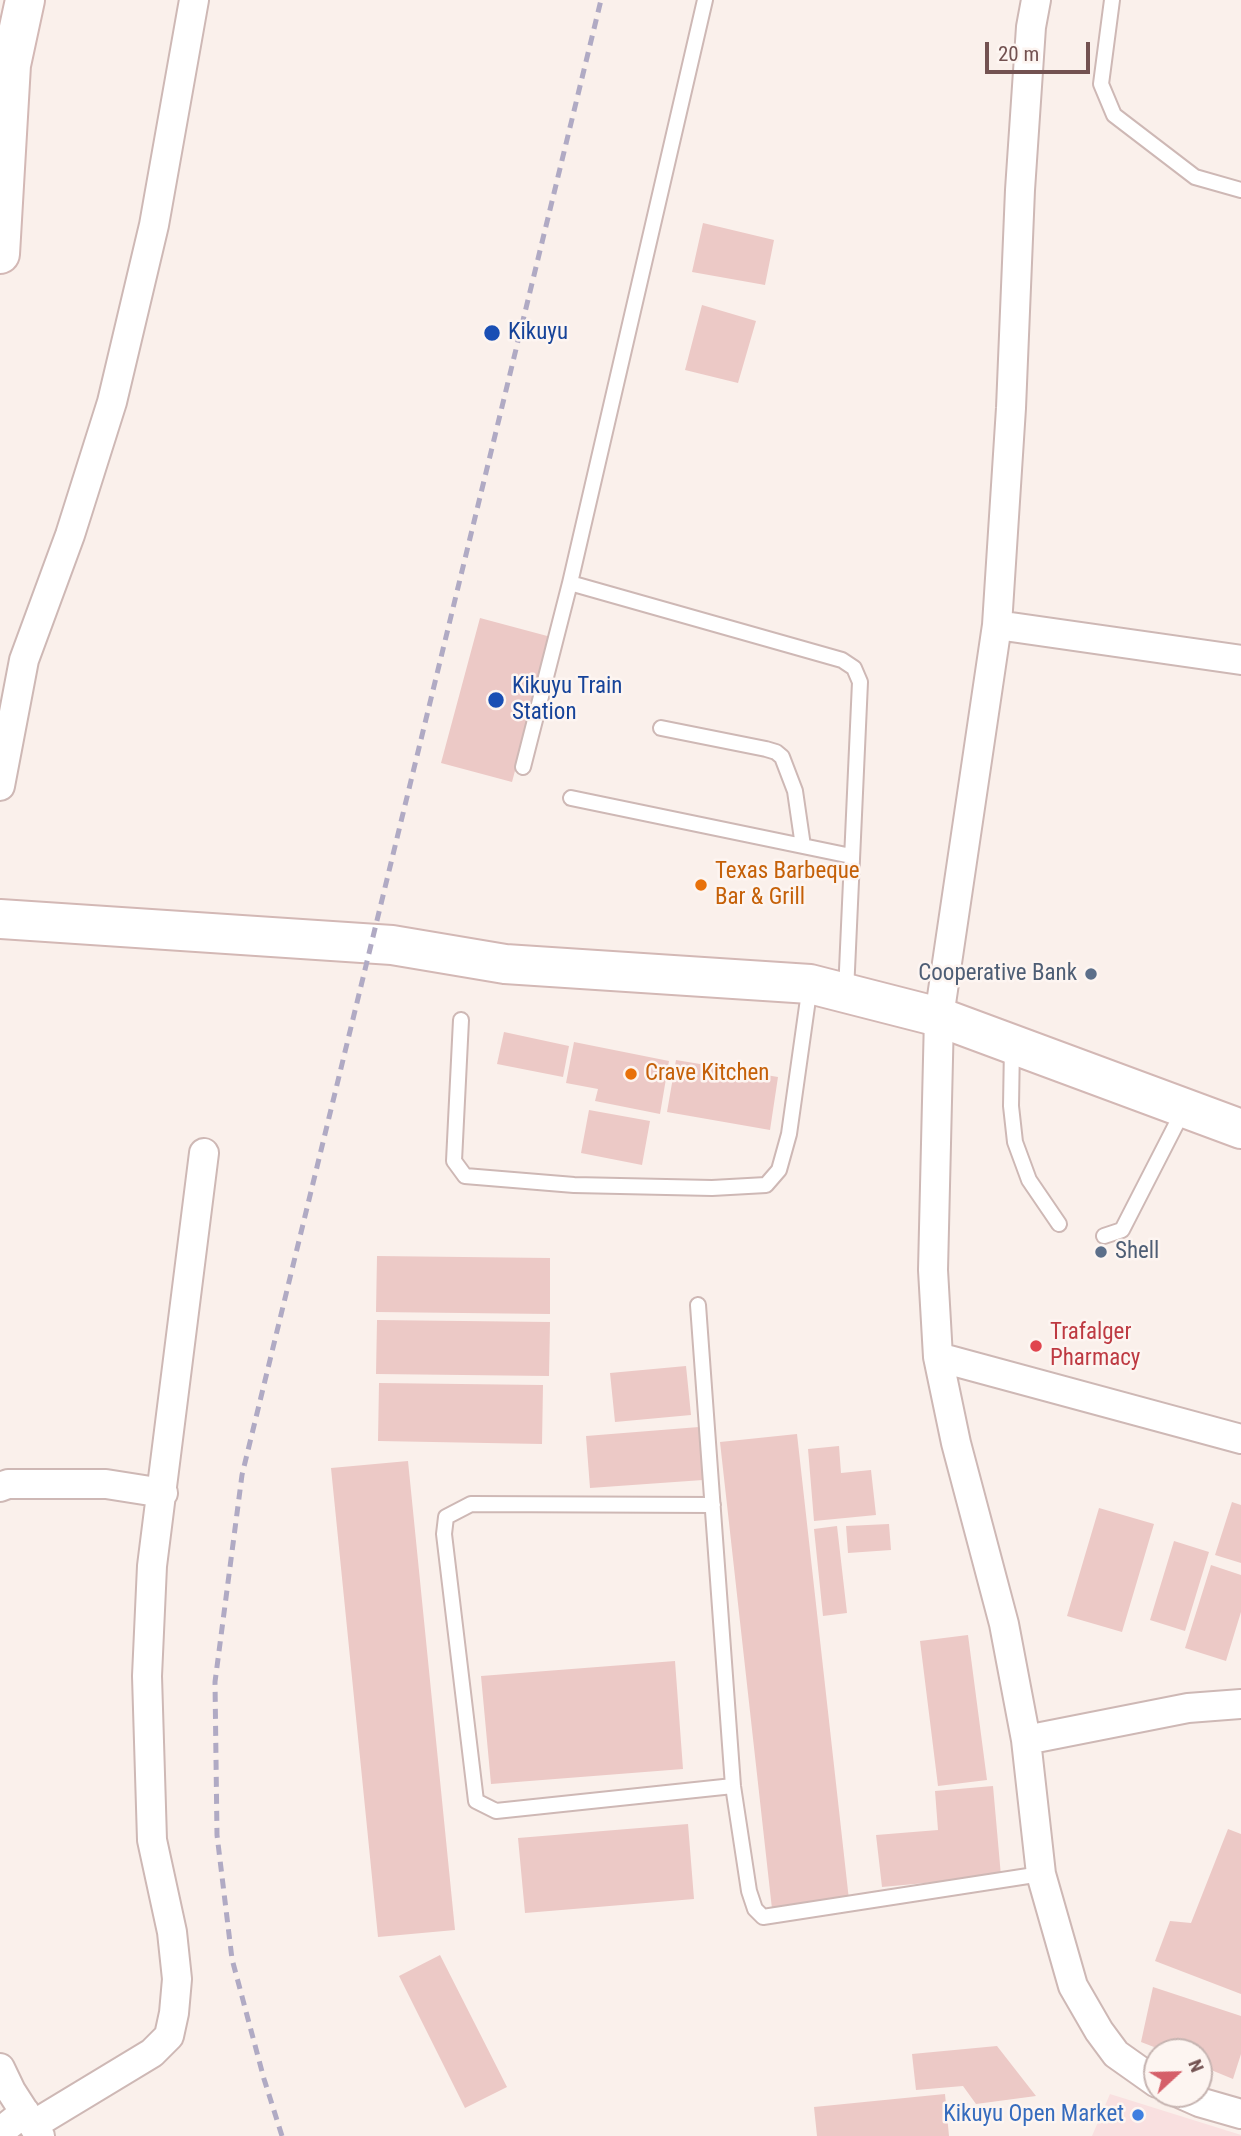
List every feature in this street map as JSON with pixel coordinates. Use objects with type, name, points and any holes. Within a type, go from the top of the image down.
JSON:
[{"type":"street","points":[[0,254],[3,141],[11,65],[25,0]]},
{"type":"street","points":[[0,786],[12,655],[70,535],[112,402],[154,225],[194,0]]},
{"type":"street","points":[[1036,0],[1031,27],[1020,190],[1012,408],[997,625],[939,1017],[933,1270],[938,1357],[956,1443],[1004,1623],[1026,1740],[1041,1874],[1073,1986],[1116,2054],[1143,2073]]},
{"type":"street","points":[[997,625],[1241,660]]},
{"type":"street","points":[[0,919],[392,945],[505,964],[828,988],[939,1017],[1241,1129]]},
{"type":"street","points":[[0,2132],[33,2124],[152,2053],[169,2036],[174,2013],[177,1979],[172,1932],[152,1840],[146,1676],[152,1566],[204,1153]]},
{"type":"street","points":[[938,1357],[1241,1439]]},
{"type":"street","points":[[0,1487],[8,1484],[106,1484],[163,1493]]},
{"type":"street","points":[[1026,1740],[1188,1708],[1241,1704]]},
{"type":"street","points":[[0,2068],[33,2124]]},
{"type":"street","points":[[1213,2106],[1241,2114]]},
{"type":"lane","points":[[523,767],[569,583],[705,0]]},
{"type":"lane","points":[[1112,0],[1101,84],[1114,115],[1195,177],[1241,190]]},
{"type":"lane","points":[[461,1020],[454,1161],[466,1176],[574,1185],[712,1188],[766,1185],[779,1170],[828,988],[851,856],[860,682],[854,668],[842,660],[569,583]]},
{"type":"lane","points":[[661,728],[776,752],[782,757],[795,791],[803,846]]},
{"type":"lane","points":[[571,798],[851,856]]},
{"type":"lane","points":[[1012,1043],[1011,1106],[1015,1142],[1028,1180],[1059,1224]]},
{"type":"lane","points":[[1104,1236],[1122,1230],[1185,1108]]},
{"type":"lane","points":[[698,1305],[733,1786],[749,1891],[755,1909],[763,1917],[1041,1874]]},
{"type":"lane","points":[[713,1504],[471,1504],[446,1517],[444,1534],[476,1801],[496,1811],[733,1786]]},
{"type":"shaded area","name":"Kikuyu Open Market","points":[[1110,2094],[1143,2104],[1143,2108],[1155,2108],[1241,2135],[1241,2136],[1092,2136]]},
{"type":"building","points":[[703,223],[774,240],[765,285],[692,272]]},
{"type":"building","points":[[702,305],[756,321],[738,383],[685,370]]},
{"type":"building","name":"Kikuyu Train Station","points":[[480,618],[551,637],[512,782],[441,763]]},
{"type":"building","points":[[504,1032],[569,1046],[563,1077],[497,1064]]},
{"type":"building","points":[[574,1042],[669,1061],[660,1114],[595,1101],[598,1089],[566,1083]]},
{"type":"building","points":[[676,1060],[778,1077],[770,1130],[667,1112]]},
{"type":"building","points":[[589,1110],[650,1121],[642,1165],[581,1153]]},
{"type":"building","points":[[377,1256],[550,1258],[550,1314],[376,1312]]},
{"type":"building","points":[[377,1320],[550,1322],[549,1376],[376,1374]]},
{"type":"building","points":[[686,1366],[691,1415],[615,1422],[610,1373]]},
{"type":"building","points":[[379,1383],[543,1385],[542,1444],[378,1441]]},
{"type":"building","points":[[699,1427],[703,1480],[590,1488],[586,1436]]},
{"type":"building","points":[[797,1434],[849,1900],[772,1909],[720,1442]]},
{"type":"building","points":[[839,1446],[841,1473],[871,1470],[876,1515],[814,1521],[808,1449]]},
{"type":"building","points":[[408,1461],[455,1930],[378,1937],[331,1468]]},
{"type":"building","points":[[1232,1502],[1241,1505],[1241,1563],[1215,1555]]},
{"type":"building","points":[[1099,1508],[1154,1524],[1122,1632],[1067,1616]]},
{"type":"building","points":[[889,1524],[891,1550],[848,1553],[846,1526]]},
{"type":"building","points":[[837,1526],[847,1613],[823,1616],[814,1529]]},
{"type":"building","points":[[1174,1541],[1209,1552],[1185,1631],[1150,1620]]},
{"type":"building","points":[[1211,1565],[1241,1575],[1241,1612],[1226,1661],[1185,1648]]},
{"type":"building","points":[[968,1635],[987,1780],[938,1786],[920,1641]]},
{"type":"building","points":[[675,1661],[683,1769],[491,1784],[481,1676]]},
{"type":"building","points":[[993,1786],[1001,1876],[882,1887],[876,1835],[938,1830],[935,1791]]},
{"type":"building","points":[[688,1824],[694,1899],[525,1913],[518,1838]]},
{"type":"building","points":[[1228,1829],[1241,1834],[1241,1994],[1155,1961],[1170,1921],[1191,1923]]},
{"type":"building","points":[[440,1955],[507,2087],[465,2108],[399,1976]]},
{"type":"building","points":[[1153,1987],[1241,2016],[1241,2054],[1233,2079],[1213,2071],[1213,2038],[1143,2038],[1143,2043],[1141,2042]]},
{"type":"building","points":[[997,2046],[1036,2096],[976,2104],[963,2086],[916,2090],[912,2054]]},
{"type":"building","points":[[945,2094],[949,2136],[817,2136],[814,2107]]},
{"type":"railway","points":[[282,2136],[232,1959],[217,1835],[215,1682],[242,1475],[601,0]]},
{"type":"place","name":"Kikuyu","points":[[492,333]]},
{"type":"place","name":"Kikuyu Train Station","points":[[496,700]]},
{"type":"place","name":"Texas Barbeque Bar & Grill","points":[[701,885]]},
{"type":"place","name":"Cooperative Bank","points":[[1091,974]]},
{"type":"place","name":"Crave Kitchen","points":[[631,1074]]},
{"type":"place","name":"Shell","points":[[1101,1252]]},
{"type":"place","name":"Trafalger Pharmacy","points":[[1036,1346]]},
{"type":"place","name":"Kikuyu Open Market","points":[[1138,2115]]}]
